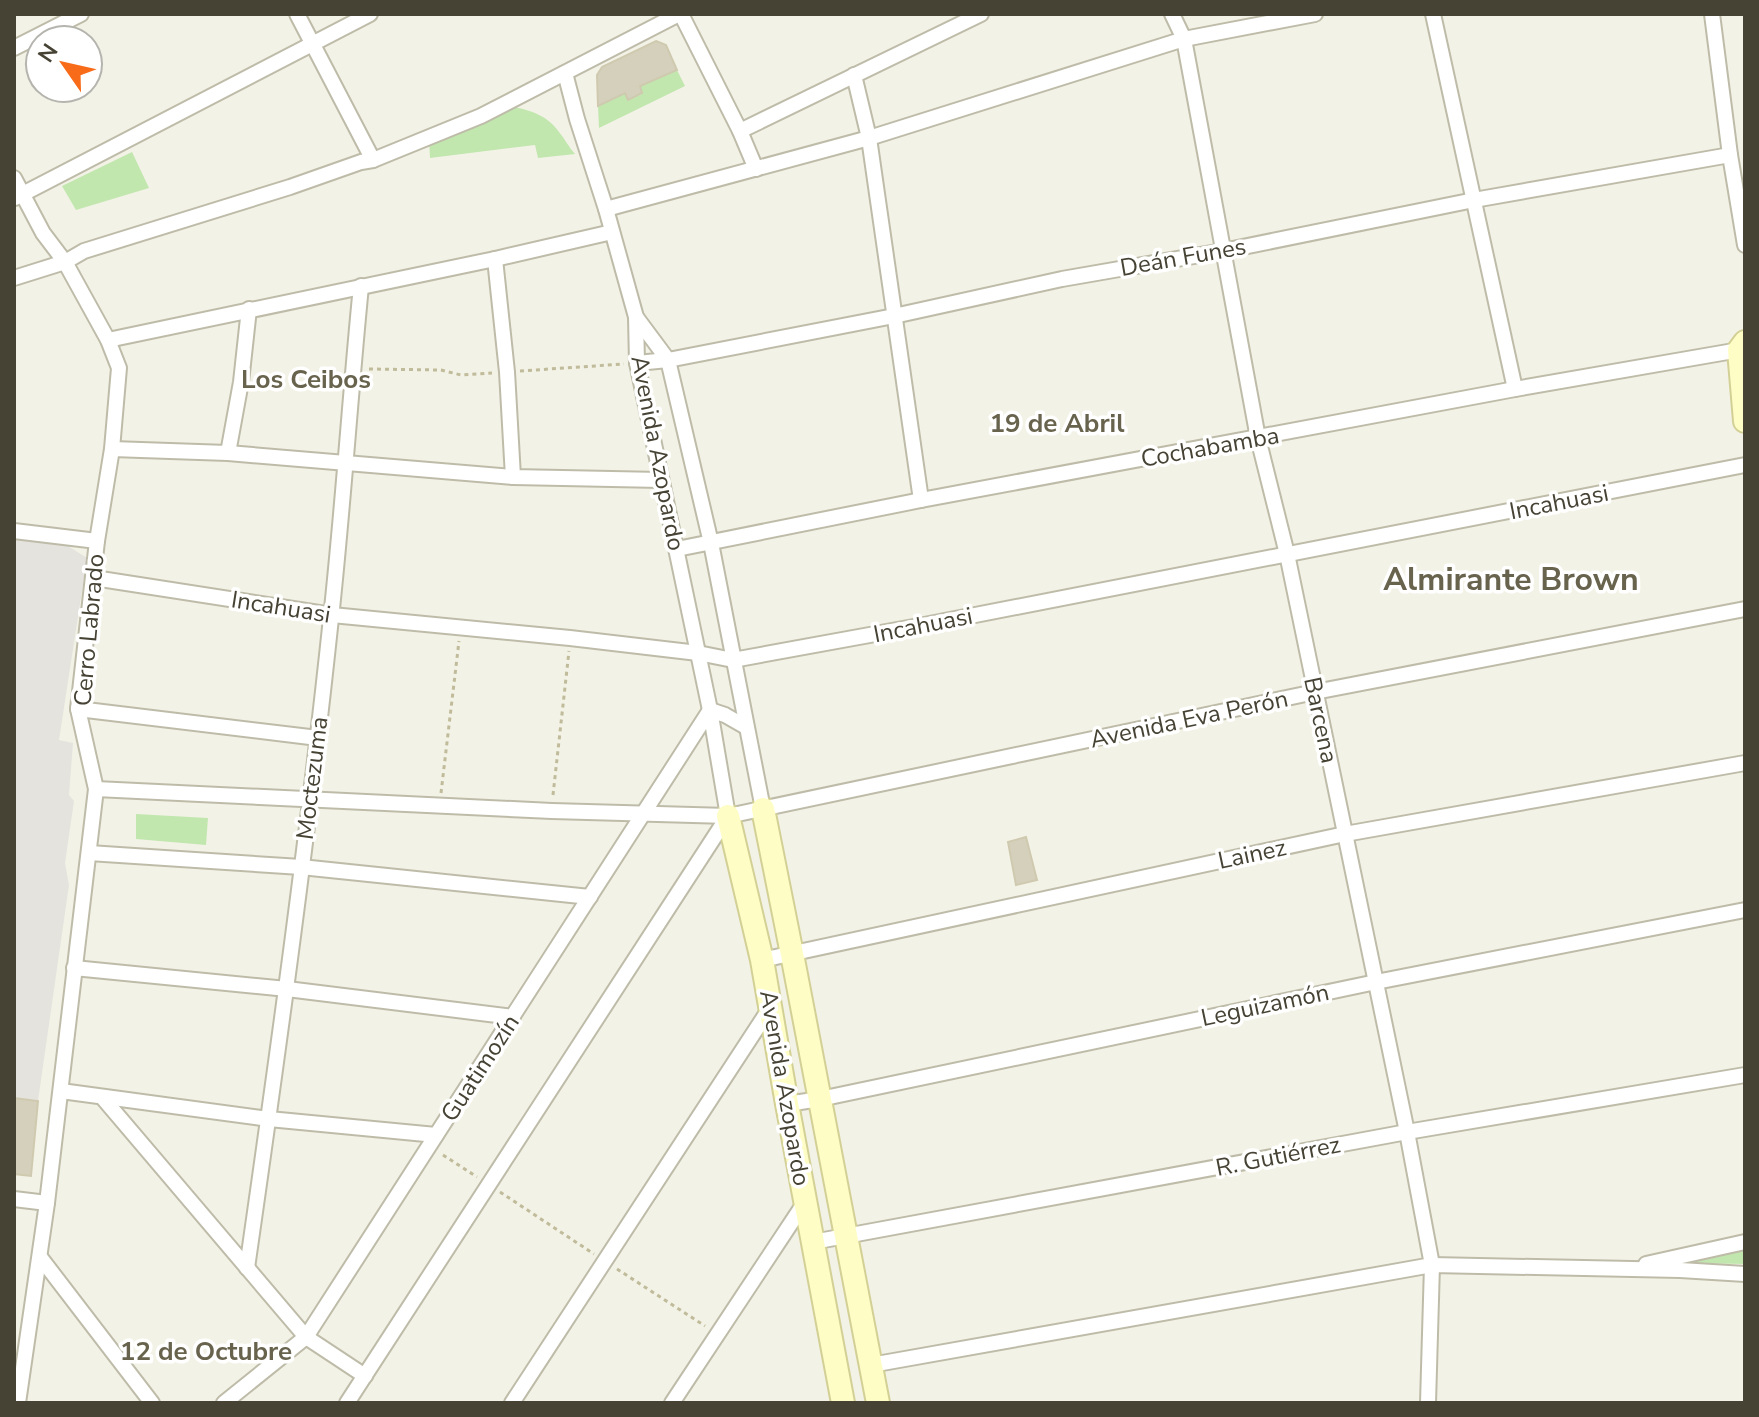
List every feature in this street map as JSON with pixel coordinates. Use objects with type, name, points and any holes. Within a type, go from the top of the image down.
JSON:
[{"type":"street","points":[[14,48],[81,14]]},
{"type":"street","points":[[297,14],[373,160]]},
{"type":"street","points":[[18,196],[370,14]]},
{"type":"street","points":[[14,278],[65,262],[84,251],[373,160],[481,116],[680,14],[756,169]]},
{"type":"street","points":[[740,131],[981,14]]},
{"type":"street","name":"Barcena","points":[[1172,14],[1184,39],[1258,438],[1287,554],[1432,1265],[1428,1403]]},
{"type":"street","points":[[606,209],[869,138],[1184,39],[1315,14]]},
{"type":"street","points":[[1433,14],[1515,389]]},
{"type":"street","points":[[1712,14],[1745,245]]},
{"type":"street","points":[[565,73],[636,317]]},
{"type":"street","points":[[854,75],[869,138],[921,500]]},
{"type":"street","name":"Deán Funes","points":[[637,363],[668,360],[894,316],[1062,279],[1223,251],[1474,200],[1730,155]]},
{"type":"street","name":"Cerro Labrado","points":[[14,178],[18,196],[65,262],[108,340],[119,368],[112,449],[97,541],[78,709],[96,789],[47,1203],[18,1403]]},
{"type":"street","points":[[108,340],[612,232]]},
{"type":"street","points":[[495,259],[507,372],[513,477]]},
{"type":"street","name":"Moctezuma","points":[[247,1268],[311,800],[332,615],[361,286]]},
{"type":"street","points":[[228,453],[241,382],[249,309]]},
{"type":"street","name":"Avenida Azopardo","points":[[636,317],[668,360],[711,543],[878,1403]]},
{"type":"street","name":"Avenida Azopardo","points":[[636,317],[637,363],[710,710],[728,816],[762,960],[840,1401]]},
{"type":"street","points":[[1743,347],[1745,421]]},
{"type":"street","name":"Cochabamba","points":[[677,549],[921,500],[1743,347]]},
{"type":"street","points":[[112,449],[228,453],[513,477],[661,480]]},
{"type":"street","name":"Incahuasi","points":[[94,578],[332,615],[570,638],[733,660],[1745,465]]},
{"type":"street","points":[[14,531],[97,541]]},
{"type":"street","name":"Avenida Eva Perón","points":[[96,789],[552,811],[728,816],[1315,692],[1745,609]]},
{"type":"street","points":[[78,709],[318,738]]},
{"type":"street","points":[[710,710],[746,727]]},
{"type":"street","name":"Guatimozín","points":[[224,1403],[306,1337],[710,710]]},
{"type":"street","name":"Lainez","points":[[762,960],[1345,834],[1745,763]]},
{"type":"street","points":[[347,1403],[728,816]]},
{"type":"street","points":[[89,853],[301,867],[590,897]]},
{"type":"street","name":"Leguizamón","points":[[787,1104],[1376,982],[1745,910]]},
{"type":"street","points":[[74,968],[287,989],[513,1017]]},
{"type":"street","points":[[512,1403],[770,1008]]},
{"type":"street","name":"R. Gutiérrez","points":[[813,1242],[1407,1132],[1745,1075]]},
{"type":"street","points":[[61,1091],[433,1141]]},
{"type":"street","points":[[102,1097],[306,1337],[365,1376]]},
{"type":"street","points":[[14,1199],[47,1203]]},
{"type":"street","points":[[672,1403],[805,1202]]},
{"type":"street","points":[[1627,1270],[1745,1242]]},
{"type":"street","points":[[40,1257],[152,1403]]},
{"type":"street","points":[[871,1365],[1432,1265],[1745,1274]]},
{"type":"path","points":[[440,804],[461,627]]},
{"type":"path","points":[[552,811],[570,638]]},
{"type":"path","points":[[433,1141],[489,1185],[718,1334]]},
{"type":"green space","points":[[677,70],[685,86],[599,128],[598,106],[625,93],[628,100],[642,94],[640,86]]},
{"type":"green space","points":[[513,107],[533,112],[550,122],[575,154],[538,158],[535,145],[430,158],[429,139]]},
{"type":"green space","points":[[132,152],[149,188],[76,210],[62,186]]},
{"type":"green space","points":[[136,814],[208,818],[206,845],[136,839]]},
{"type":"green space","points":[[1745,1251],[1745,1264],[1689,1263],[1689,1260]]},
{"type":"shaded area","points":[[14,538],[65,544],[87,558],[59,740],[73,743],[69,795],[74,801],[65,863],[69,885],[38,1101],[14,1098]]},
{"type":"building","points":[[656,41],[666,45],[677,70],[640,86],[642,93],[628,100],[625,93],[598,106],[597,75],[602,67]]},
{"type":"building","points":[[1026,837],[1037,880],[1016,885],[1008,842]]},
{"type":"building","points":[[14,1098],[38,1101],[31,1176],[14,1174]]},
{"type":"district","name":"Los Ceibos","points":[[306,379]]},
{"type":"district","name":"19 de Abril","points":[[1057,423]]},
{"type":"district","name":"Almirante Brown","points":[[1511,579]]},
{"type":"district","name":"12 de Octubre","points":[[206,1351]]}]
